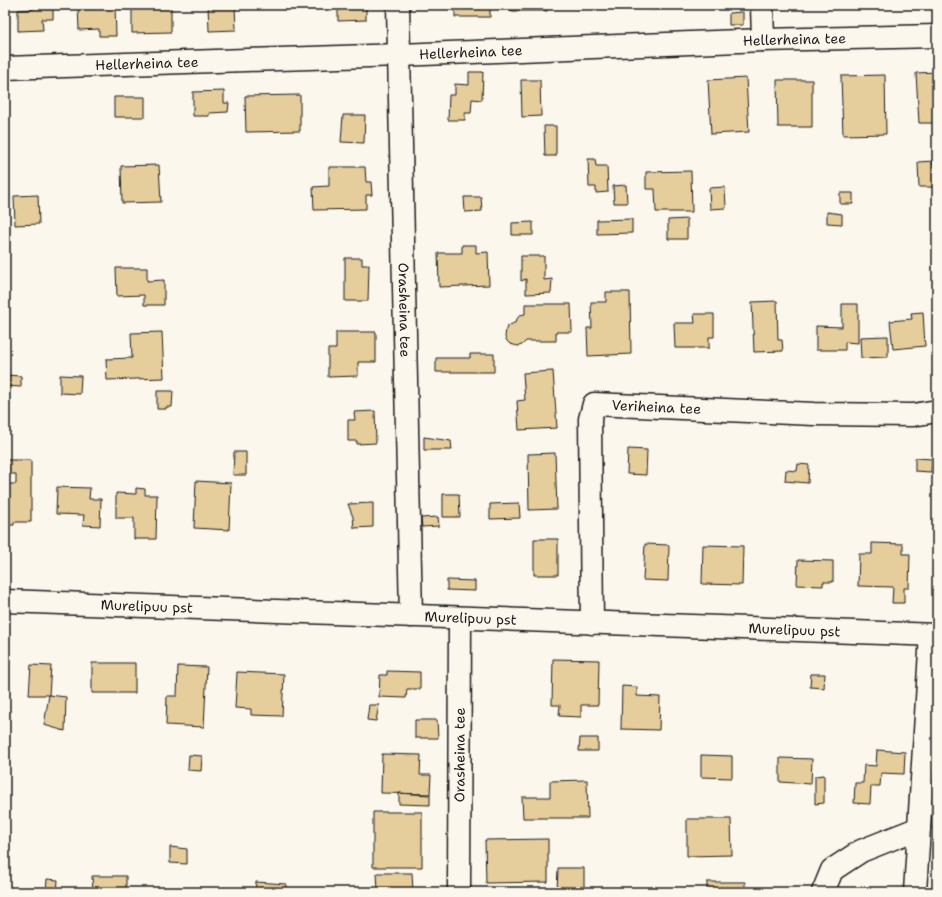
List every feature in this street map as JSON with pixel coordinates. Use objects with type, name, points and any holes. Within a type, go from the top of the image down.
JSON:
[{"type":"street","name":"Orasheina tee","points":[[398,5],[411,616]]},
{"type":"street","points":[[762,5],[763,40]]},
{"type":"street","name":"Hellerheina tee","points":[[5,68],[400,55],[763,40],[937,36]]},
{"type":"street","name":"Veriheina tee","points":[[592,623],[590,419],[594,404],[814,414],[913,415],[937,411]]},
{"type":"street","name":"Murelipuu pst","points":[[5,601],[934,635]]},
{"type":"street","name":"Orasheina tee","points":[[459,892],[460,618]]},
{"type":"street","points":[[915,892],[934,635]]},
{"type":"street","points":[[823,892],[832,870],[860,851],[919,828]]},
{"type":"building","points":[[34,5],[53,5],[53,19],[42,19],[43,30],[18,31],[18,10],[34,9]]},
{"type":"building","points":[[78,5],[115,5],[116,36],[99,36],[99,29],[79,30]]},
{"type":"building","points":[[132,5],[171,5],[171,32],[132,33]]},
{"type":"building","points":[[208,5],[235,5],[236,30],[209,31]]},
{"type":"building","points":[[338,5],[377,6],[366,7],[366,20],[338,21]]},
{"type":"building","points":[[455,5],[490,5],[490,17],[455,17]]},
{"type":"building","points":[[511,5],[547,5],[547,11],[511,11]]},
{"type":"building","points":[[651,5],[693,5],[693,8],[651,10]]},
{"type":"building","points":[[743,12],[743,25],[729,25],[729,13]]},
{"type":"building","points":[[469,72],[483,72],[482,100],[472,99],[471,113],[465,113],[465,120],[448,120],[449,95],[455,95],[455,84],[469,85]]},
{"type":"building","points":[[937,72],[937,123],[919,123],[916,73]]},
{"type":"building","points":[[885,75],[886,134],[843,135],[841,76]]},
{"type":"building","points":[[746,78],[749,132],[711,134],[708,80]]},
{"type":"building","points":[[521,80],[540,80],[541,116],[522,117]]},
{"type":"building","points":[[777,80],[812,80],[812,127],[778,127]]},
{"type":"building","points":[[224,91],[224,103],[229,103],[228,112],[209,113],[209,116],[193,116],[193,92]]},
{"type":"building","points":[[300,95],[300,131],[246,132],[245,96]]},
{"type":"building","points":[[114,97],[145,97],[145,117],[114,117]]},
{"type":"building","points":[[343,115],[365,115],[364,143],[341,142]]},
{"type":"building","points":[[544,126],[556,126],[556,156],[545,156]]},
{"type":"building","points":[[588,159],[595,159],[596,166],[607,166],[608,192],[596,193],[596,187],[589,187]]},
{"type":"building","points":[[933,161],[933,165],[937,165],[937,187],[919,187],[918,162]]},
{"type":"building","points":[[159,165],[161,202],[122,203],[121,166]]},
{"type":"building","points":[[329,167],[365,167],[366,182],[371,182],[372,195],[366,195],[366,209],[314,210],[313,187],[329,186]]},
{"type":"building","points":[[691,171],[692,212],[656,212],[655,189],[646,189],[646,172]]},
{"type":"building","points":[[626,185],[627,203],[614,203],[613,186]]},
{"type":"building","points":[[725,187],[726,208],[710,209],[709,188]]},
{"type":"building","points":[[840,193],[853,193],[853,204],[840,204]]},
{"type":"building","points":[[38,195],[39,224],[15,225],[14,196]]},
{"type":"building","points":[[464,197],[481,197],[482,211],[465,212]]},
{"type":"building","points":[[827,212],[842,214],[842,224],[827,223]]},
{"type":"building","points":[[632,219],[632,233],[597,234],[597,220]]},
{"type":"building","points":[[687,219],[687,239],[668,239],[668,220]]},
{"type":"building","points":[[533,222],[533,235],[512,235],[512,223]]},
{"type":"building","points":[[462,245],[476,245],[476,253],[488,252],[489,285],[439,287],[438,253],[462,253]]},
{"type":"building","points":[[521,256],[544,256],[544,280],[552,279],[551,293],[526,294],[526,279],[521,281]]},
{"type":"building","points":[[345,258],[362,258],[362,265],[369,265],[368,301],[345,301]]},
{"type":"building","points":[[116,268],[147,268],[147,281],[164,280],[164,305],[144,305],[144,295],[117,296]]},
{"type":"building","points":[[606,292],[630,292],[631,354],[588,356],[587,328],[592,328],[591,302],[606,302]]},
{"type":"building","points":[[777,301],[778,340],[782,340],[783,351],[754,352],[752,302]]},
{"type":"building","points":[[525,304],[571,304],[572,332],[556,332],[556,341],[526,341],[522,345],[518,346],[510,344],[505,337],[506,329],[508,326],[516,322],[520,315],[525,314]]},
{"type":"building","points":[[842,304],[858,304],[858,343],[845,342],[845,350],[816,350],[816,326],[842,327]]},
{"type":"building","points":[[923,312],[925,346],[893,349],[890,321],[912,319],[911,313]]},
{"type":"building","points":[[694,314],[714,314],[714,337],[709,337],[709,348],[675,348],[674,323],[695,323]]},
{"type":"building","points":[[162,332],[164,378],[107,380],[106,359],[132,358],[131,333]]},
{"type":"building","points":[[336,332],[376,332],[376,362],[358,362],[358,376],[328,377],[328,349],[336,349]]},
{"type":"building","points":[[888,336],[888,357],[861,358],[860,337]]},
{"type":"building","points":[[470,354],[494,354],[494,372],[436,372],[436,358],[470,358]]},
{"type":"building","points":[[553,371],[557,428],[519,430],[517,401],[525,400],[523,373]]},
{"type":"building","points":[[5,375],[21,376],[21,387],[5,386]]},
{"type":"building","points":[[60,375],[81,376],[80,394],[60,393]]},
{"type":"building","points":[[157,391],[173,391],[172,407],[157,409]]},
{"type":"building","points":[[375,411],[376,443],[357,444],[357,441],[348,441],[348,420],[355,420],[354,412]]},
{"type":"building","points":[[424,437],[451,441],[452,450],[424,450]]},
{"type":"building","points":[[628,449],[647,450],[646,475],[627,474]]},
{"type":"building","points":[[234,452],[246,452],[246,475],[233,475]]},
{"type":"building","points":[[555,453],[557,509],[529,510],[528,454]]},
{"type":"building","points":[[915,458],[932,459],[931,472],[915,471]]},
{"type":"building","points":[[7,460],[31,460],[31,522],[14,522],[14,525],[5,525],[5,484],[16,484],[16,474],[6,474]]},
{"type":"building","points":[[798,464],[809,465],[808,483],[785,481],[786,470],[797,471]]},
{"type":"building","points":[[196,481],[231,483],[229,530],[194,528]]},
{"type":"building","points":[[57,487],[90,488],[89,499],[101,499],[100,526],[83,525],[84,515],[56,514]]},
{"type":"building","points":[[136,488],[145,489],[145,495],[157,495],[156,539],[134,539],[134,518],[116,518],[116,493],[136,494]]},
{"type":"building","points":[[443,494],[459,494],[460,517],[443,517]]},
{"type":"building","points":[[373,503],[373,527],[354,528],[353,517],[348,504]]},
{"type":"building","points":[[519,503],[520,518],[490,519],[490,504]]},
{"type":"building","points":[[438,517],[439,526],[422,527],[421,518]]},
{"type":"building","points":[[534,539],[558,539],[558,575],[534,575]]},
{"type":"building","points":[[872,543],[903,544],[903,554],[910,554],[909,588],[904,588],[904,603],[892,603],[893,587],[858,586],[859,554],[872,554]]},
{"type":"building","points":[[645,544],[669,545],[668,581],[643,580]]},
{"type":"building","points":[[703,545],[743,546],[742,585],[702,584]]},
{"type":"building","points":[[798,560],[833,561],[833,582],[823,582],[823,586],[797,585]]},
{"type":"building","points":[[447,580],[475,581],[475,591],[447,590]]},
{"type":"building","points":[[553,659],[599,660],[598,705],[581,705],[581,717],[559,716],[560,705],[552,705]]},
{"type":"building","points":[[92,663],[135,663],[135,693],[92,693]]},
{"type":"building","points":[[31,665],[51,666],[49,695],[29,695]]},
{"type":"building","points":[[178,666],[207,667],[204,727],[166,725],[167,696],[177,696]]},
{"type":"building","points":[[387,671],[420,672],[420,689],[407,689],[406,698],[379,697],[380,675],[387,675]]},
{"type":"building","points":[[237,672],[284,674],[282,716],[251,715],[251,709],[235,708]]},
{"type":"building","points":[[811,674],[825,674],[824,688],[810,687]]},
{"type":"building","points":[[622,686],[637,687],[637,696],[660,697],[659,730],[621,729]]},
{"type":"building","points":[[49,695],[66,697],[65,731],[44,725]]},
{"type":"building","points":[[369,705],[379,705],[376,721],[367,720]]},
{"type":"building","points":[[415,720],[437,720],[438,738],[415,738]]},
{"type":"building","points":[[580,738],[598,738],[598,751],[579,751]]},
{"type":"building","points":[[877,750],[905,752],[904,774],[881,773],[880,786],[871,786],[870,804],[854,803],[855,783],[863,783],[864,765],[876,766]]},
{"type":"building","points":[[382,754],[421,755],[420,775],[431,775],[430,794],[381,793]]},
{"type":"building","points":[[189,755],[202,756],[201,771],[188,770]]},
{"type":"building","points":[[701,755],[732,756],[732,778],[701,777]]},
{"type":"building","points":[[780,758],[812,759],[811,784],[780,782]]},
{"type":"building","points":[[824,775],[824,803],[815,804],[815,776]]},
{"type":"building","points":[[587,780],[588,818],[523,818],[522,797],[550,797],[550,781]]},
{"type":"building","points":[[399,793],[430,795],[430,805],[399,804]]},
{"type":"building","points":[[373,812],[422,812],[422,867],[373,867]]},
{"type":"building","points":[[687,819],[731,819],[732,855],[687,856]]},
{"type":"building","points":[[548,839],[548,882],[486,883],[485,840]]},
{"type":"building","points":[[170,847],[187,849],[187,864],[170,863]]},
{"type":"building","points":[[558,868],[584,868],[584,892],[557,892]]},
{"type":"building","points":[[377,873],[412,873],[413,891],[378,891]]},
{"type":"building","points":[[92,876],[126,876],[126,892],[93,892]]},
{"type":"building","points":[[47,879],[58,880],[57,892],[46,892]]},
{"type":"building","points":[[256,882],[286,884],[286,892],[255,892]]},
{"type":"building","points":[[707,882],[745,882],[745,892],[707,892]]},
{"type":"building","points":[[159,888],[173,888],[173,892],[159,892]]}]
